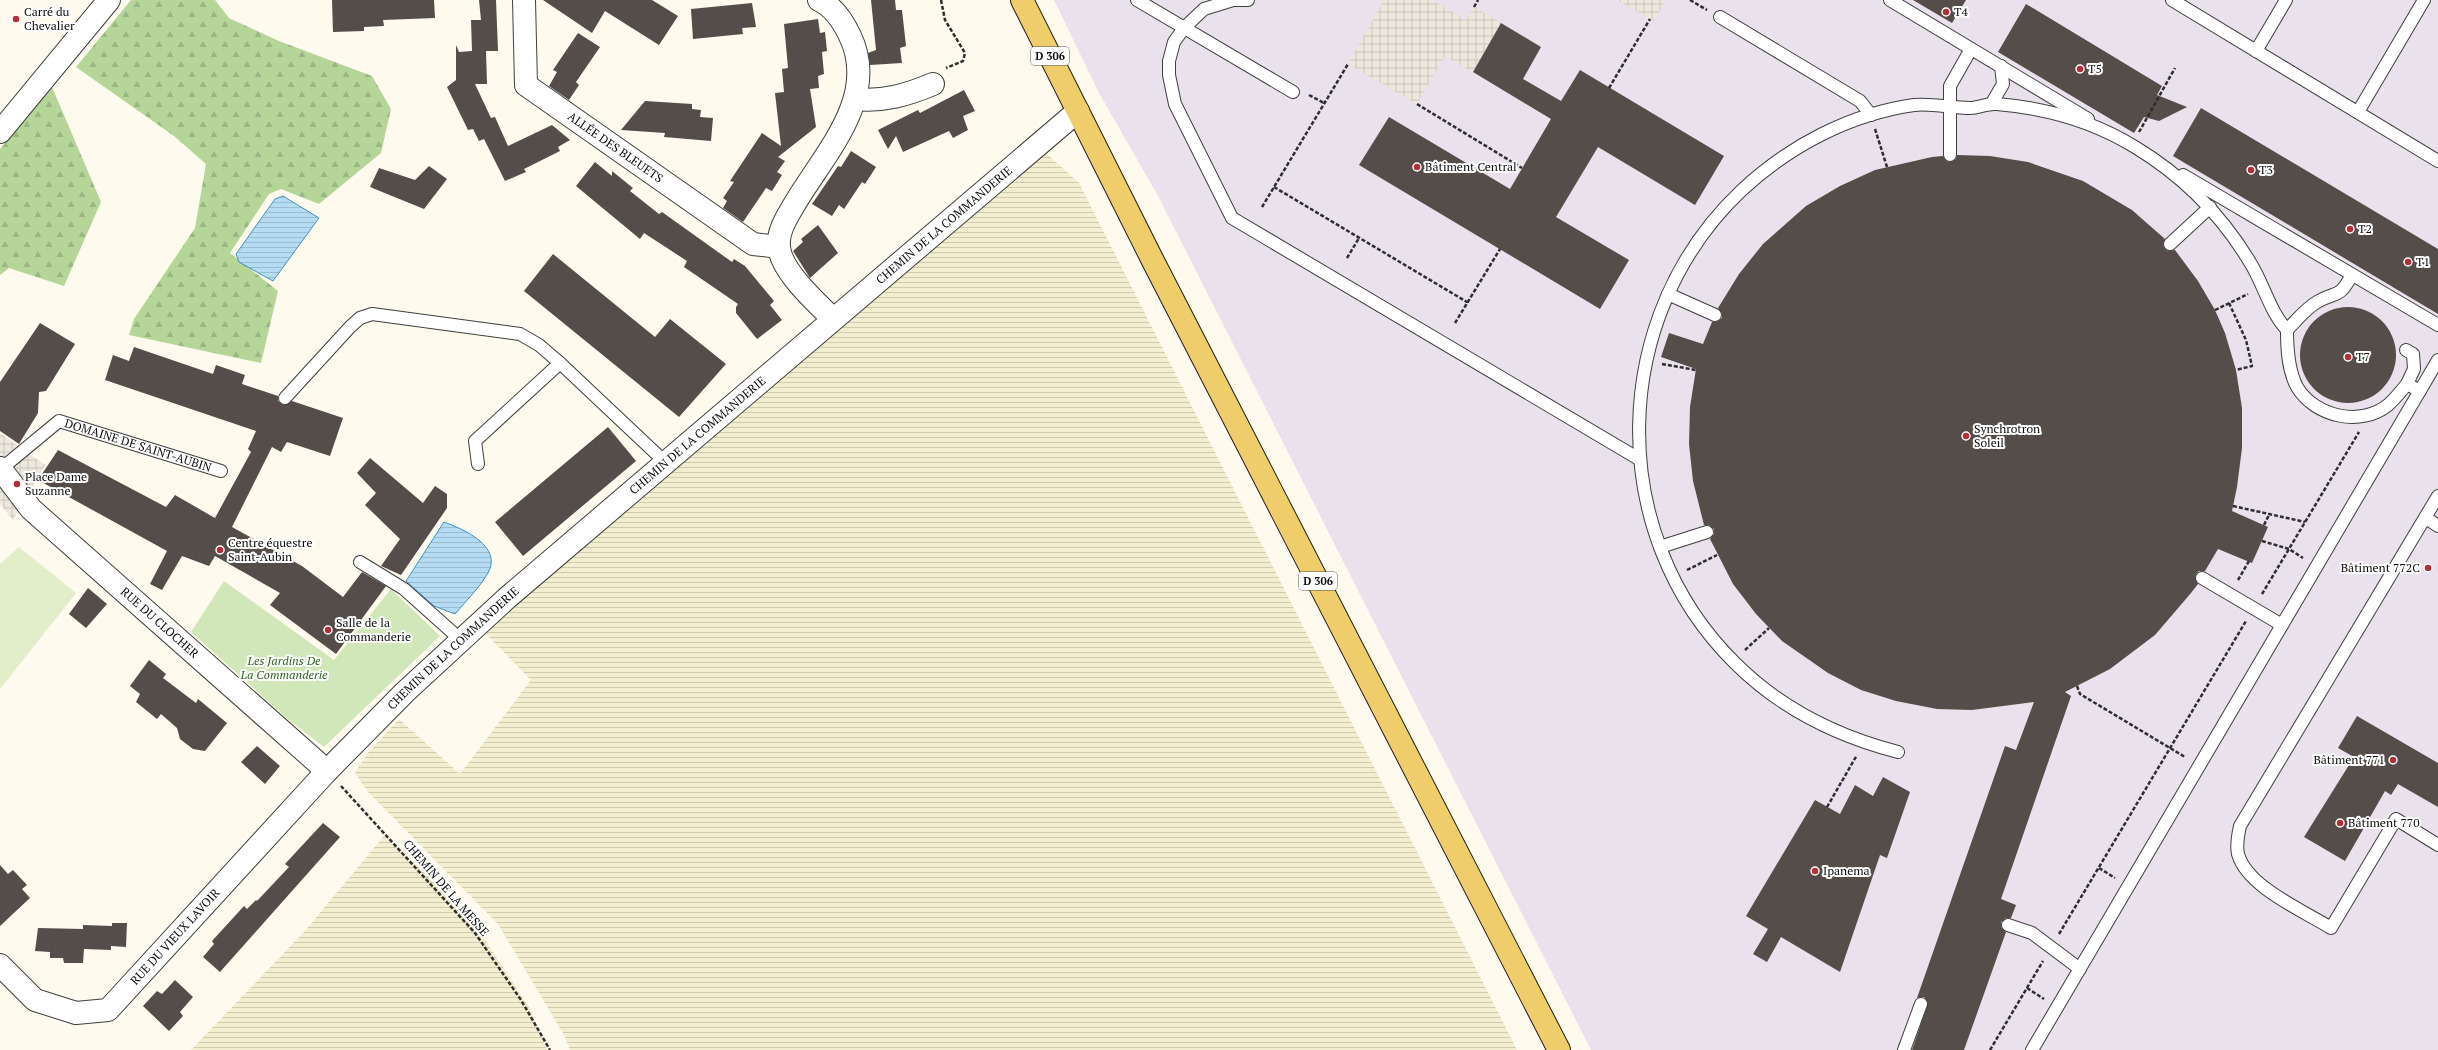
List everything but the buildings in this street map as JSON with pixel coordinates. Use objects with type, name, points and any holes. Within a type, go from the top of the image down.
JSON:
[{"type":"main road","name":"D 306","points":[[1022,0],[1559,1050]]},
{"type":"street","points":[[0,132],[107,0]]},
{"type":"street","name":"ALLÉE DES BLEUETS","points":[[524,0],[526,85],[753,244],[779,247]]},
{"type":"street","points":[[819,0],[825,3],[842,20],[855,46],[859,72],[855,99],[851,113],[835,142],[783,224],[779,247],[783,259],[792,276],[833,319]]},
{"type":"street","points":[[855,99],[874,101],[908,94],[933,84]]},
{"type":"street","name":"CHEMIN DE LA COMMANDERIE","points":[[327,771],[405,692],[508,598],[665,462],[1078,112]]},
{"type":"street","name":"RUE DU CLOCHER","points":[[1,469],[31,509],[327,771]]},
{"type":"street","name":"RUE DU VIEUX LAVOIR","points":[[0,965],[35,1000],[76,1013],[108,1010],[327,771]]},
{"type":"lane","points":[[1137,0],[1293,92]]},
{"type":"lane","points":[[1248,0],[1233,0],[1204,9],[1184,28],[1174,42],[1169,61],[1169,75],[1175,104],[1232,218],[1640,459]]},
{"type":"lane","points":[[1890,0],[2132,145],[2438,325]]},
{"type":"lane","points":[[2172,0],[2438,161]]},
{"type":"lane","points":[[2256,51],[2286,0]]},
{"type":"lane","points":[[2358,112],[2424,0]]},
{"type":"lane","points":[[1720,17],[1860,101],[1871,115]]},
{"type":"lane","points":[[1950,155],[1948,107],[1950,86],[1971,49]]},
{"type":"lane","points":[[1992,103],[2003,84],[2001,66]]},
{"type":"lane","points":[[1898,752],[1864,742],[1828,728],[1790,707],[1768,692],[1733,661],[1698,619],[1673,577],[1660,548],[1650,519],[1640,459],[1638,416],[1646,361],[1655,326],[1668,294],[1699,239],[1732,199],[1755,178],[1804,144],[1835,128],[1871,115],[1918,104],[1976,108],[1992,103],[2053,112],[2091,125],[2132,145],[2164,166],[2210,207],[2236,240],[2263,286],[2277,320],[2287,330],[2291,371],[2298,387],[2310,402],[2325,412],[2343,416],[2374,413],[2388,405],[2407,384],[2414,369],[2413,354],[2406,350]]},
{"type":"lane","points":[[2170,244],[2210,207]]},
{"type":"lane","points":[[2287,330],[2317,302],[2343,290],[2352,275]]},
{"type":"lane","points":[[1668,294],[1715,315]]},
{"type":"lane","points":[[285,398],[350,327],[360,318],[372,314],[520,334],[539,345],[560,363],[665,462]]},
{"type":"lane","points":[[2032,1050],[2438,360]]},
{"type":"lane","points":[[478,464],[476,441],[560,363]]},
{"type":"lane","points":[[2407,384],[2420,391]]},
{"type":"lane","name":"DOMAINE DE SAINT-AUBIN","points":[[1,469],[59,421],[221,471]]},
{"type":"lane","points":[[2438,496],[2240,826],[2237,839],[2238,854],[2246,871],[2257,883],[2331,928],[2396,819],[2438,845]]},
{"type":"lane","points":[[2426,518],[2438,526]]},
{"type":"lane","points":[[1660,548],[1707,532]]},
{"type":"lane","points":[[360,562],[404,589],[461,640]]},
{"type":"lane","points":[[2202,578],[2282,626]]},
{"type":"lane","points":[[2008,925],[2032,933],[2080,968]]},
{"type":"lane","points":[[1904,1050],[1921,1004]]},
{"type":"path","points":[[933,84],[931,73],[959,64],[963,61],[965,53],[945,20],[941,0]]},
{"type":"path","points":[[1474,7],[1478,0]]},
{"type":"path","points":[[1609,88],[1650,19]]},
{"type":"path","points":[[1262,207],[1348,64]]},
{"type":"path","points":[[2132,145],[2175,68]]},
{"type":"path","points":[[1417,104],[1522,168]]},
{"type":"path","points":[[1871,115],[1886,167]]},
{"type":"path","points":[[1274,187],[1467,302]]},
{"type":"path","points":[[1347,258],[1359,238]]},
{"type":"path","points":[[1455,323],[1500,249]]},
{"type":"path","points":[[2215,310],[2263,286]]},
{"type":"path","points":[[2228,303],[2246,340],[2252,366],[2236,370]]},
{"type":"path","points":[[1646,361],[1696,370]]},
{"type":"path","points":[[1990,1050],[2360,430]]},
{"type":"path","points":[[2233,506],[2305,522]]},
{"type":"path","points":[[2264,525],[2269,515]]},
{"type":"path","points":[[2262,540],[2289,549],[2317,566]]},
{"type":"path","points":[[1673,577],[1717,555]]},
{"type":"path","points":[[2230,595],[2248,562]]},
{"type":"path","points":[[1733,661],[1769,628]]},
{"type":"path","points":[[2077,686],[2080,694],[2199,766]]},
{"type":"path","points":[[1827,807],[1864,742]]},
{"type":"path","name":"CHEMIN DE LA MESSE","points":[[327,771],[406,854],[476,933],[521,1000],[550,1050]]},
{"type":"shaded area","points":[[1054,0],[2438,0],[2438,1050],[1591,1050],[1158,196],[1099,93]]},
{"type":"shaded area","points":[[1384,0],[1432,0],[1466,20],[1474,7],[1501,23],[1473,72],[1445,56],[1417,104],[1348,64]]},
{"type":"shaded area","points":[[1617,0],[1666,0],[1654,21]]},
{"type":"shaded area","points":[[1047,154],[1079,183],[1517,1050],[570,1050],[564,1035],[498,924],[369,793],[355,773],[367,754],[399,719],[460,774],[531,680],[485,633],[1023,168]]},
{"type":"shaded area","name":"Place Dame Suzanne","points":[[0,433],[45,465],[13,520],[0,504]]},
{"type":"shaded area","points":[[384,836],[422,870],[484,938],[530,1009],[547,1050],[191,1050],[304,932]]},
{"type":"green space","points":[[131,0],[215,0],[229,18],[279,41],[372,76],[391,109],[381,153],[319,204],[281,189],[269,194],[230,253],[278,291],[261,363],[129,335],[134,319],[195,228],[206,164],[174,136],[76,67]]},
{"type":"green space","points":[[52,87],[101,202],[64,286],[9,268],[0,275],[0,149]]},
{"type":"green space","points":[[19,547],[76,593],[0,689],[0,564]]},
{"type":"green space","name":"Les Jardins De La Commanderie","points":[[224,581],[334,660],[391,589],[440,636],[324,747],[290,721],[191,632]]},
{"type":"water","points":[[283,196],[319,218],[273,281],[239,262],[236,254],[275,199]]},
{"type":"water","points":[[444,522],[461,529],[479,540],[486,547],[490,555],[491,563],[488,573],[481,583],[455,614],[434,606],[406,581]]},
{"type":"place","name":"T4","points":[[1946,12]]},
{"type":"place","name":"Carré du Chevalier","points":[[16,19]]},
{"type":"place","name":"T5","points":[[2080,69]]},
{"type":"place","name":"Bâtiment Central","points":[[1417,167]]},
{"type":"place","name":"T3","points":[[2251,170]]},
{"type":"place","name":"T2","points":[[2350,229]]},
{"type":"place","name":"T1","points":[[2408,262]]},
{"type":"place","name":"T7","points":[[2348,357]]},
{"type":"place","name":"Synchrotron Soleil","points":[[1966,436]]},
{"type":"place","name":"Place Dame Suzanne","points":[[17,484]]},
{"type":"place","name":"Centre équestre Saint-Aubin","points":[[220,550]]},
{"type":"place","name":"Bâtiment 772C","points":[[2428,568]]},
{"type":"place","name":"Salle de la Commanderie","points":[[328,630]]},
{"type":"place","name":"Bâtiment 771","points":[[2393,760]]},
{"type":"place","name":"Bâtiment 770","points":[[2340,823]]},
{"type":"place","name":"Ipanema","points":[[1815,871]]}]
